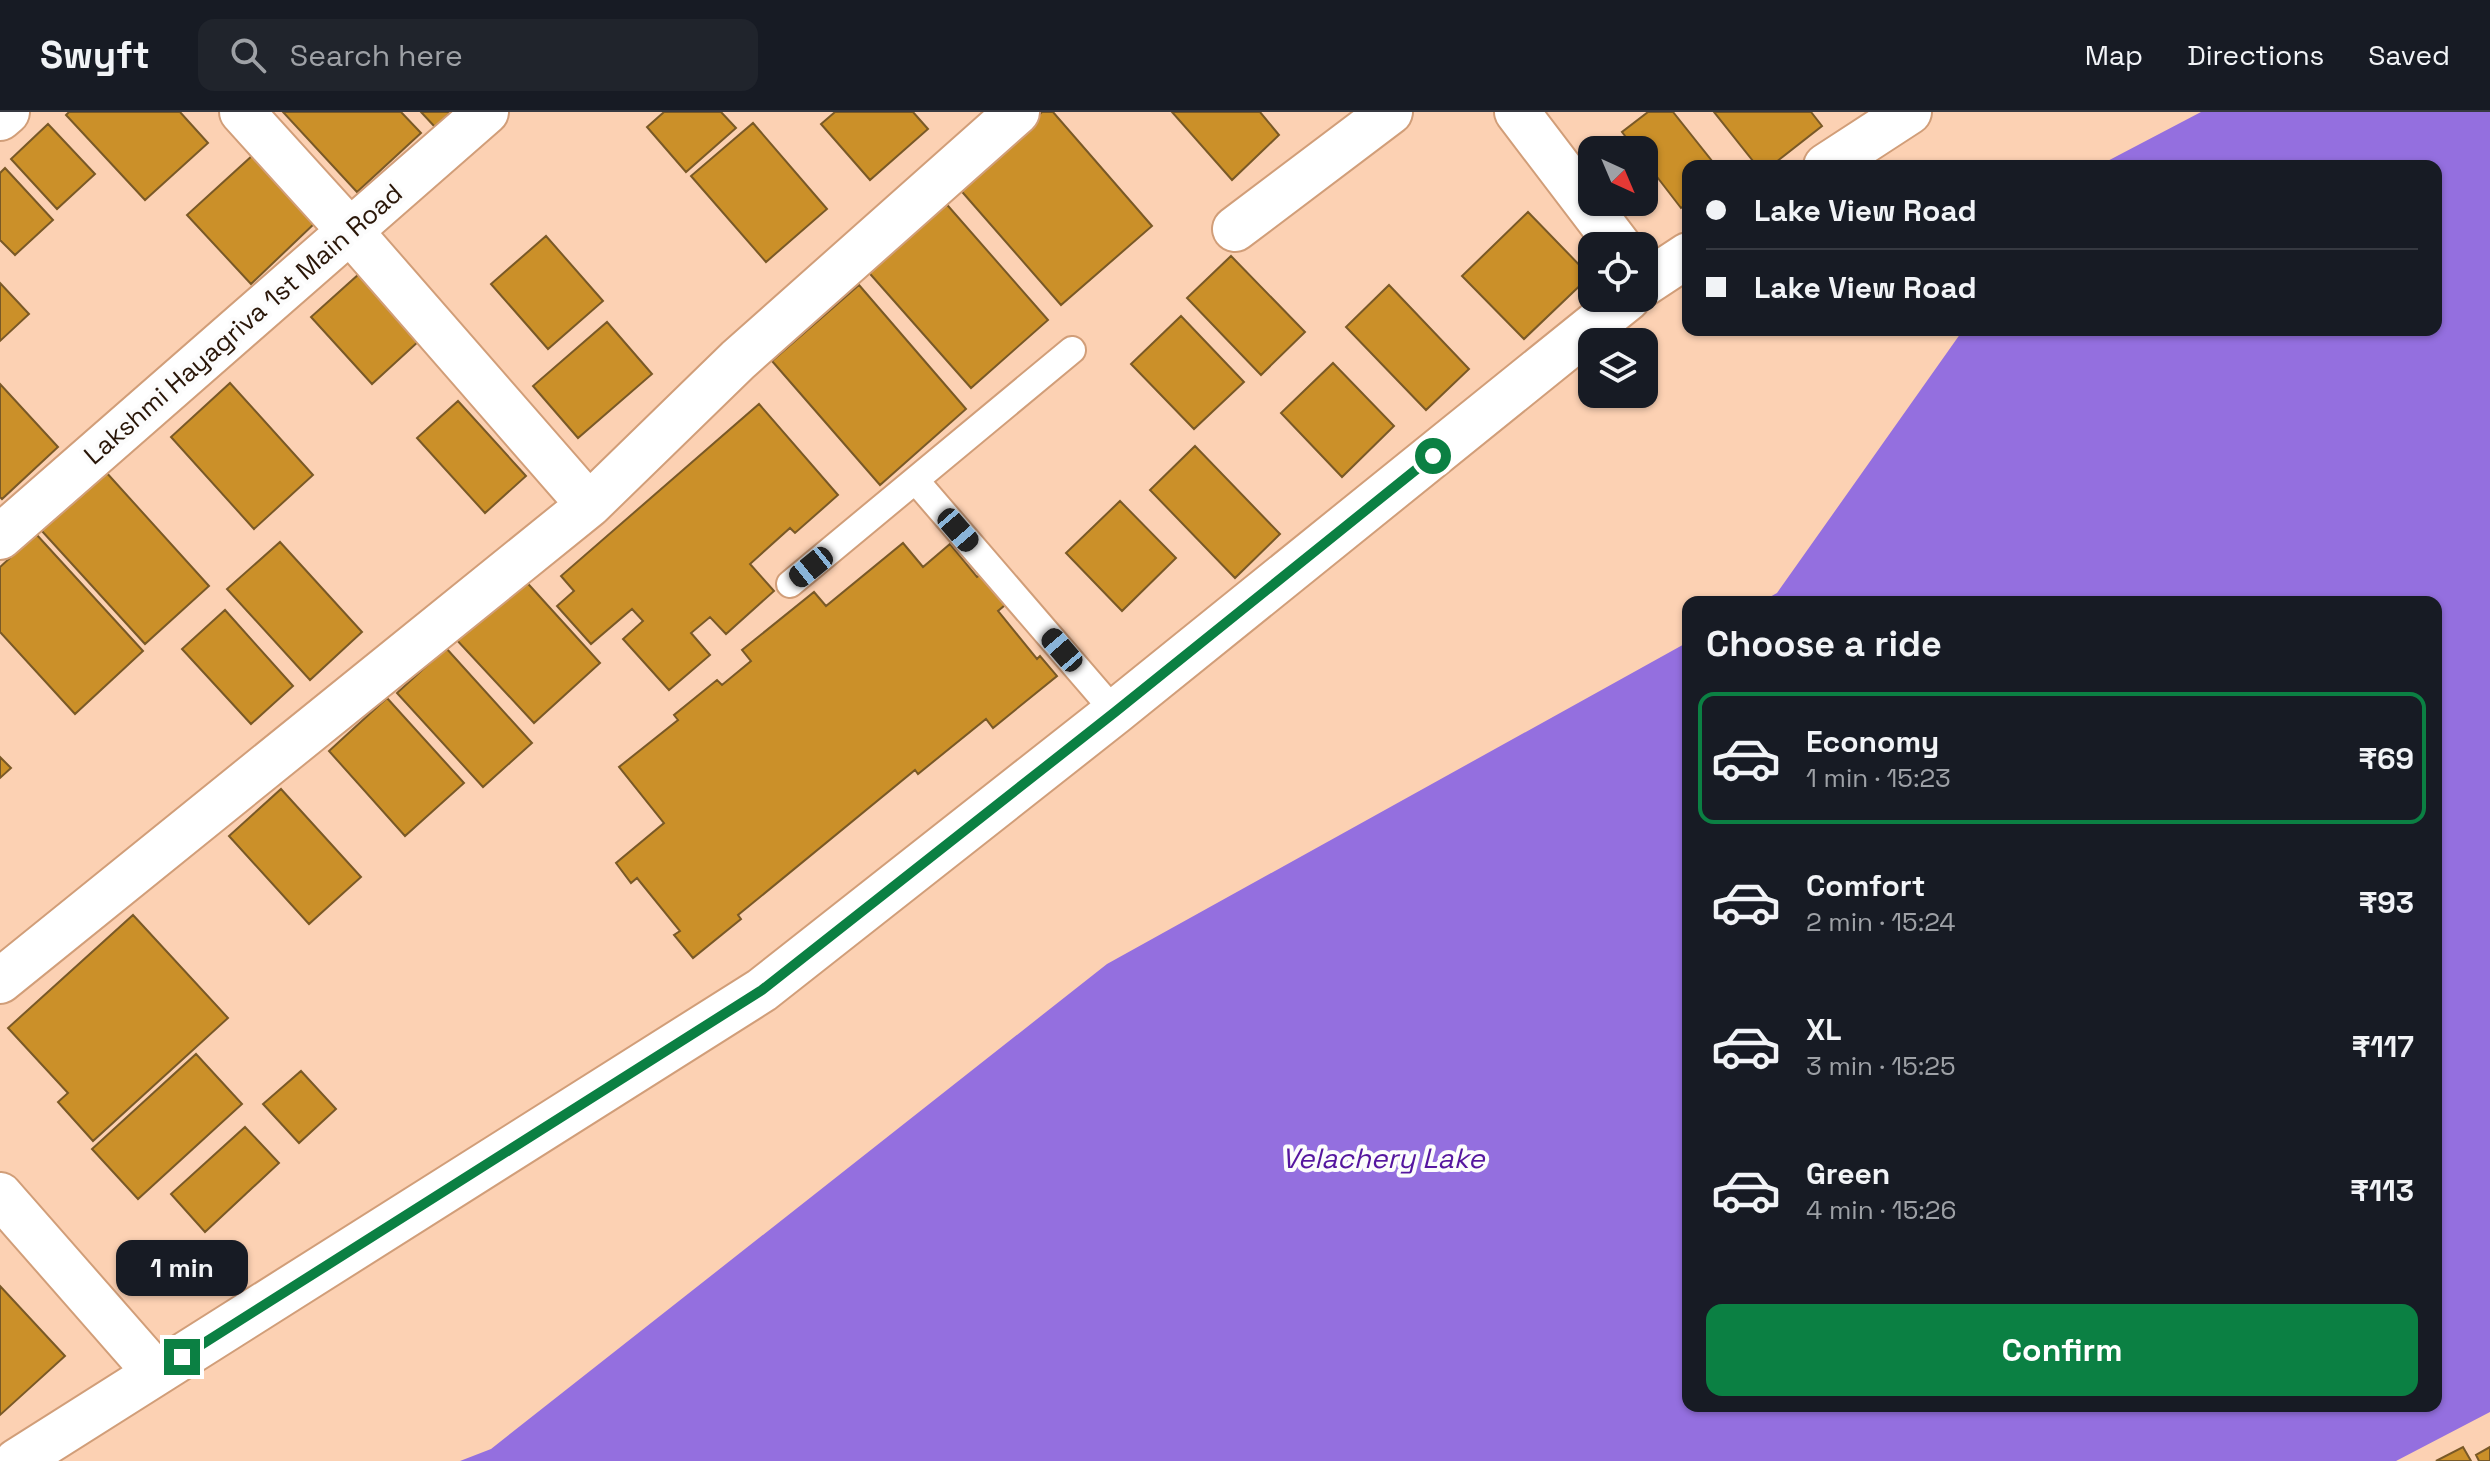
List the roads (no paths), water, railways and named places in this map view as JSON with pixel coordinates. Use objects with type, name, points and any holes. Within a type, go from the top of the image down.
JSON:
[{"type":"street","points":[[0,118],[7,112]]},
{"type":"street","points":[[242,112],[589,505]]},
{"type":"street","name":"Lakshmi Hayagriva 1st Main Road","points":[[0,537],[486,112]]},
{"type":"street","points":[[0,981],[589,505],[738,360],[1017,112]]},
{"type":"street","points":[[1235,229],[1390,112]]},
{"type":"street","points":[[1517,112],[1608,232]]},
{"type":"street","points":[[1835,160],[1909,112]]},
{"type":"street","points":[[1658,275],[1682,259]]},
{"type":"street","points":[[17,1461],[762,990],[1115,712],[1609,312]]},
{"type":"street","points":[[0,1195],[156,1373]]},
{"type":"lane","points":[[790,584],[1072,350]]},
{"type":"lane","points":[[916,481],[1115,712]]},
{"type":"water","name":"Velachery Lake","points":[[2201,112],[2490,112],[2490,1412],[2396,1461],[460,1461],[491,1449],[1107,964],[1682,645],[1682,1412],[2442,1412],[2442,596],[1772,596],[1777,593],[1959,336],[2442,336],[2442,160],[2109,160]]}]
